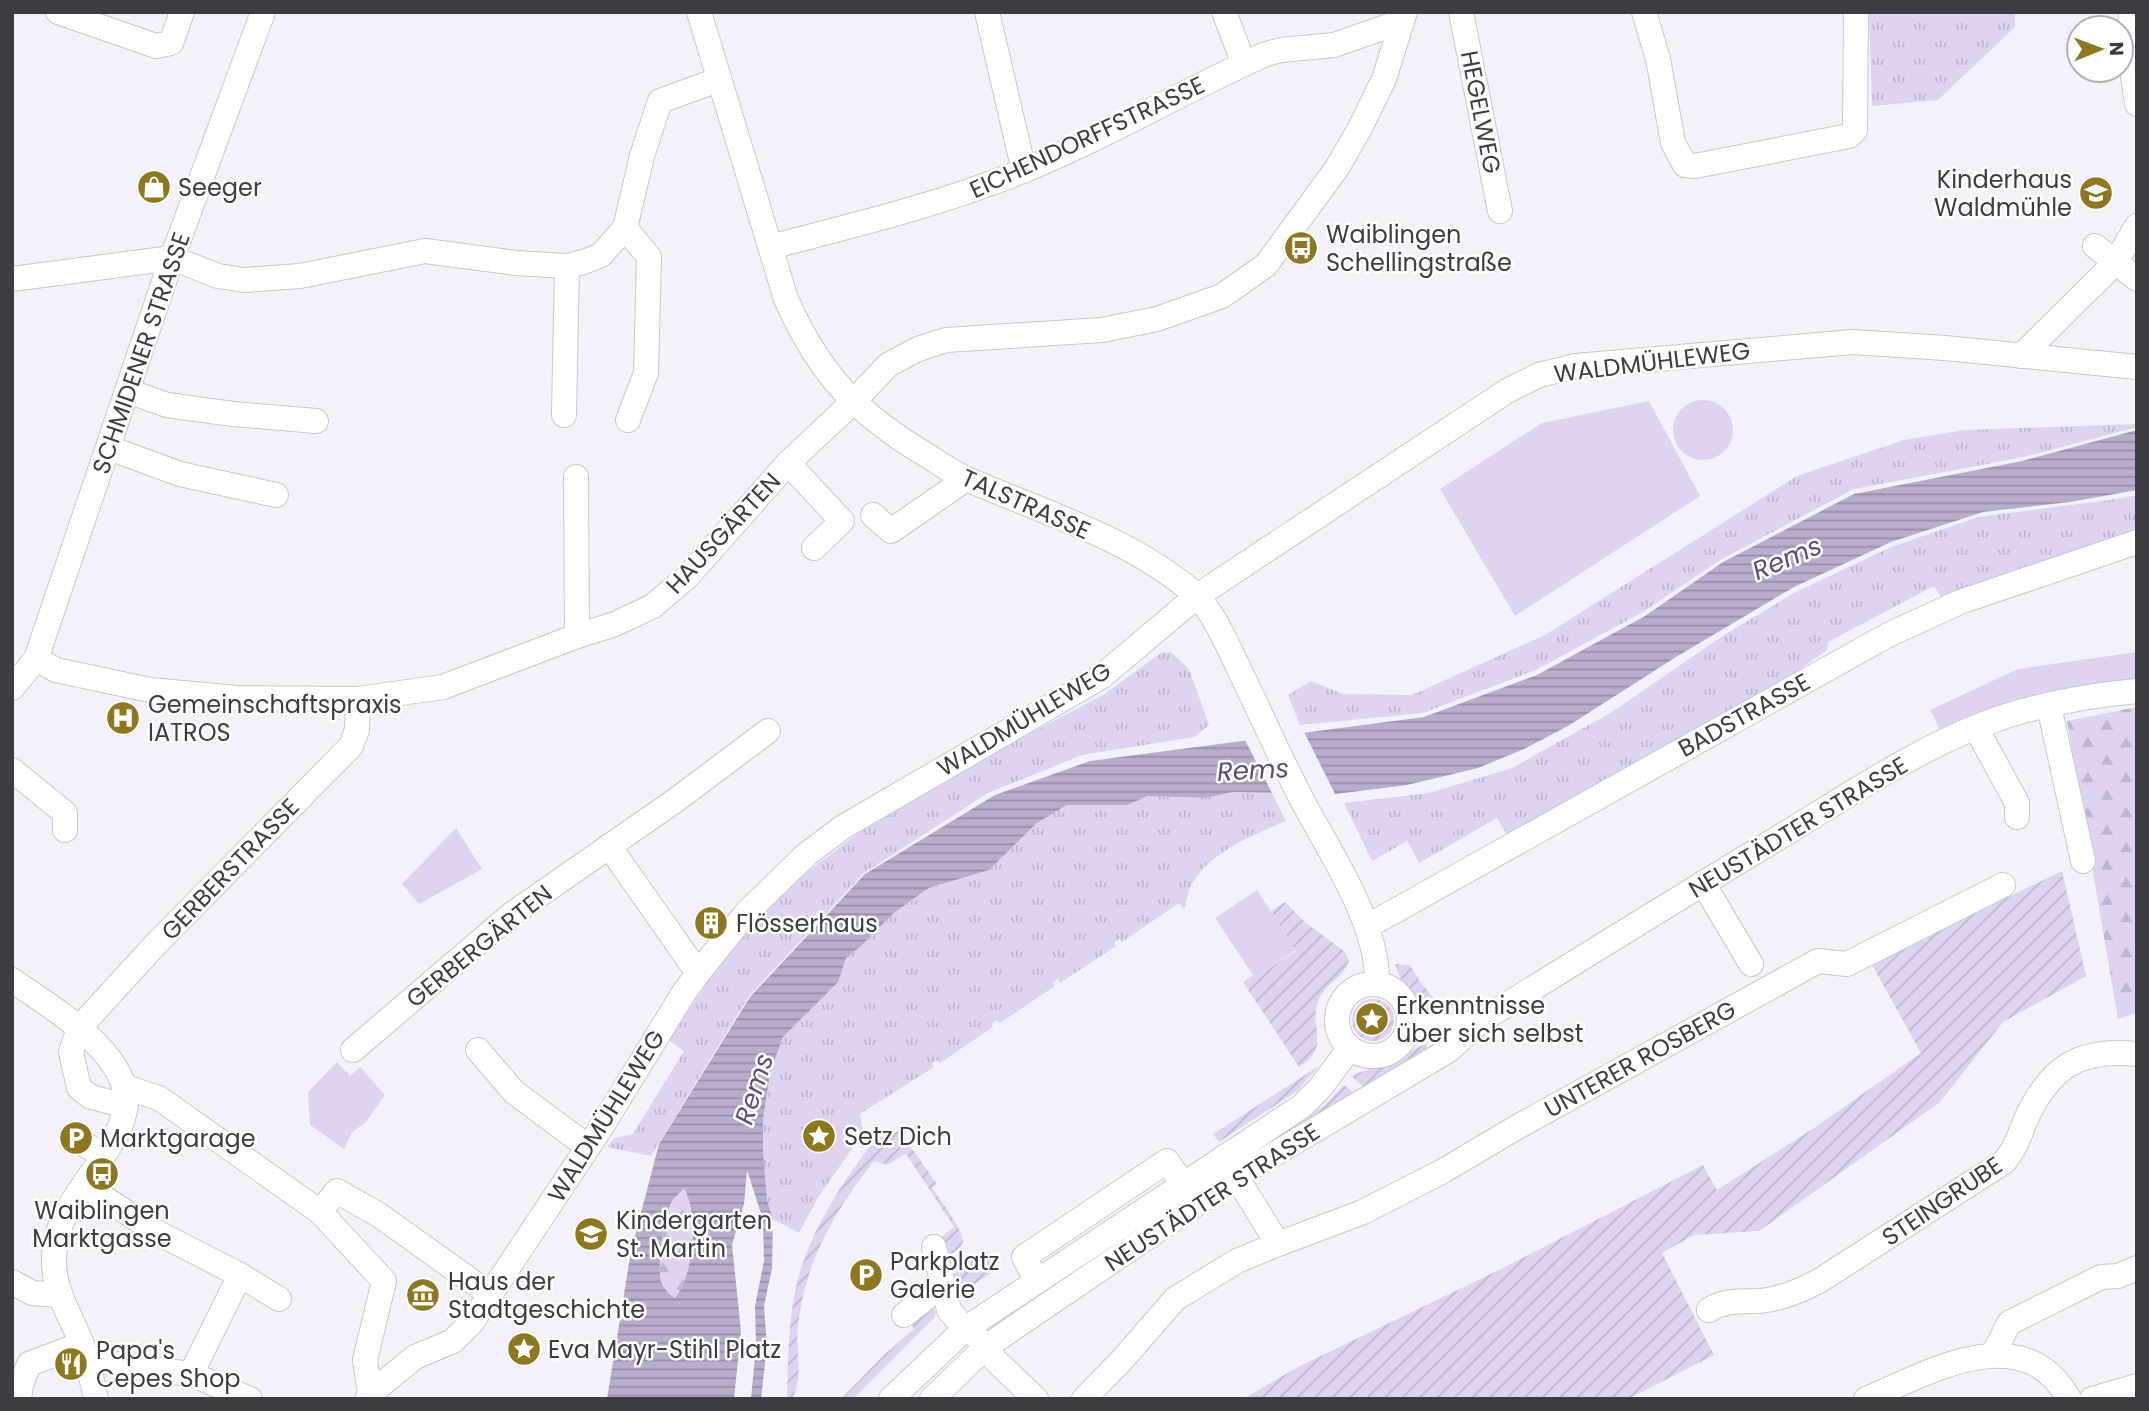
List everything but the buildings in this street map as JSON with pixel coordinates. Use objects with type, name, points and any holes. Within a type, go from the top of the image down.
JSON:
[{"type":"street","points":[[58,12],[156,46],[171,43],[182,12]]},
{"type":"street","name":"SCHMIDENER STRASSE","points":[[12,688],[36,659],[172,258],[263,12]]},
{"type":"street","name":"TALSTRASSE","points":[[699,12],[786,299],[819,363],[852,402],[894,436],[966,479],[1036,506],[1139,554],[1197,596],[1225,638],[1368,926],[1377,957],[1377,984]]},
{"type":"street","points":[[988,12],[1024,171]]},
{"type":"street","points":[[1224,12],[1244,64]]},
{"type":"street","name":"HEGELWEG","points":[[1461,12],[1500,211]]},
{"type":"street","points":[[1644,12],[1658,59],[1673,142],[1685,165],[1695,166],[1849,136],[1855,130],[1856,12]]},
{"type":"street","points":[[2131,12],[2129,48],[2137,104]]},
{"type":"street","name":"EICHENDORFFSTRASSE","points":[[770,247],[894,216],[960,195],[1024,171],[1244,64],[1281,50],[1334,45],[1402,17]]},
{"type":"street","name":"HAUSGÄRTEN","points":[[36,659],[55,670],[150,690],[237,698],[358,699],[443,687],[615,624],[653,606],[687,577],[788,463],[888,365],[919,349],[946,340],[1126,327],[1190,309],[1223,296],[1266,265],[1337,168],[1360,128],[1384,79],[1402,17]]},
{"type":"street","points":[[1334,45],[1359,48],[1371,55],[1384,79]]},
{"type":"street","points":[[12,279],[172,258],[218,276],[244,281],[300,276],[425,251],[516,263],[567,266],[601,255],[625,228],[642,156],[660,101],[718,80]]},
{"type":"street","points":[[2021,356],[2115,263],[2137,226]]},
{"type":"street","points":[[625,228],[649,257],[646,373],[628,420]]},
{"type":"street","points":[[2095,246],[2137,279]]},
{"type":"street","points":[[564,415],[567,266]]},
{"type":"street","name":"WALDMÜHLEWEG","points":[[369,1382],[415,1357],[453,1341],[472,1322],[588,1147],[682,994],[747,912],[807,854],[834,834],[945,767],[1101,677],[1197,596],[1507,391],[1539,375],[1576,366],[1853,342],[2137,367]]},
{"type":"street","points":[[128,391],[167,405],[316,421]]},
{"type":"street","points":[[109,448],[180,474],[276,495]]},
{"type":"street","points":[[788,463],[842,521],[814,548]]},
{"type":"street","points":[[576,477],[577,636]]},
{"type":"street","points":[[873,515],[891,531],[966,479]]},
{"type":"street","name":"BADSTRASSE","points":[[1368,926],[1888,635],[1960,602],[2137,542]]},
{"type":"street","name":"NEUSTÄDTER STRASSE","points":[[891,1399],[967,1328],[1182,1183],[1230,1167],[1449,1050],[1482,1020],[1909,760],[1976,727],[2006,716],[2104,694],[2137,691]]},
{"type":"street","name":"GERBERSTRASSE","points":[[83,1023],[114,988],[352,746],[357,730],[358,699]]},
{"type":"street","points":[[2049,706],[2083,861]]},
{"type":"street","points":[[1976,727],[2017,803],[2017,817]]},
{"type":"street","name":"GERBERGÄRTEN","points":[[353,1050],[512,914],[768,731]]},
{"type":"street","points":[[12,770],[65,813],[65,830]]},
{"type":"street","points":[[609,846],[698,973]]},
{"type":"street","points":[[1703,883],[1751,964]]},
{"type":"street","name":"UNTERER ROSBERG","points":[[1084,1399],[1175,1299],[1237,1261],[1363,1212],[1443,1171],[1519,1126],[1818,961],[1847,964],[2003,885]]},
{"type":"street","points":[[12,980],[83,1023],[110,1058],[125,1097],[122,1124],[94,1150],[84,1185],[69,1207],[56,1241],[55,1268],[59,1296],[84,1351],[96,1399]]},
{"type":"street","points":[[1362,984],[1377,984],[1396,991],[1404,1000],[1409,1012],[1409,1024],[1406,1036],[1399,1046],[1389,1053],[1364,1056],[1350,1048],[1338,1032],[1338,1008],[1352,989],[1362,984]]},
{"type":"street","name":"NEUSTÄDTER STRASSE","points":[[1409,1024],[1458,1027],[1482,1020]]},
{"type":"street","points":[[83,1023],[71,1052],[79,1088],[91,1097],[159,1098],[320,1212],[384,1281],[365,1360],[369,1382]]},
{"type":"street","name":"NEUSTÄDTER STRASSE","points":[[947,1394],[990,1355],[1230,1167],[1302,1106],[1320,1088],[1350,1048]]},
{"type":"street","points":[[478,1051],[514,1091],[588,1147]]},
{"type":"street","name":"STEINGRUBE","points":[[1709,1310],[1720,1302],[1766,1300],[1786,1296],[1819,1281],[2004,1162],[2011,1153],[2039,1092],[2060,1070],[2095,1055],[2137,1054]]},
{"type":"street","points":[[1230,1167],[1278,1244]]},
{"type":"street","points":[[84,1185],[160,1234],[240,1275],[279,1299]]},
{"type":"street","points":[[320,1212],[337,1191],[379,1215],[491,1295]]},
{"type":"street","points":[[934,1247],[940,1263],[949,1310],[990,1355],[1036,1399]]},
{"type":"street","points":[[1993,1355],[2009,1323],[2101,1277],[2118,1276],[2137,1268]]},
{"type":"street","points":[[191,1374],[240,1275]]},
{"type":"street","points":[[12,1282],[32,1293],[59,1296]]},
{"type":"street","points":[[904,1315],[942,1282]]},
{"type":"street","points":[[19,1399],[29,1364],[84,1351],[120,1365],[191,1374],[250,1399]]},
{"type":"street","points":[[1866,1399],[1945,1365],[1970,1357],[1993,1355],[2012,1357],[2036,1365],[2062,1386],[2069,1399]]},
{"type":"street","points":[[2092,1399],[2137,1386]]},
{"type":"green space","points":[[1869,12],[2015,12],[2015,27],[1938,100],[1872,106]]},
{"type":"green space","points":[[1703,400],[1720,405],[1728,413],[1733,430],[1728,447],[1720,455],[1703,460],[1686,455],[1678,447],[1673,430],[1678,413],[1686,405]]},
{"type":"green space","points":[[1649,401],[1700,496],[1515,616],[1440,489],[1542,423]]},
{"type":"green space","points":[[2137,424],[2137,427],[2024,457],[1854,489],[1720,560],[1643,612],[1536,670],[1423,713],[1300,725],[1288,695],[1311,681],[1343,694],[1412,695],[1545,635],[1797,476],[1904,440],[1964,430]]},
{"type":"green space","points":[[2137,495],[2137,536],[1941,597],[1934,586],[1828,642],[1827,650],[1754,702],[1507,835],[1497,818],[1419,863],[1407,841],[1372,861],[1344,803],[1429,793],[1512,768],[1612,712],[1724,635],[1794,593],[1891,547],[1978,517]]},
{"type":"green space","points":[[1171,652],[1189,669],[1209,725],[1194,737],[1082,755],[988,793],[864,873],[749,996],[651,1156],[607,1147],[614,1138],[633,1134],[684,1051],[669,1040],[705,985],[755,921],[799,878],[857,834],[1023,737],[1103,695],[1161,653]]},
{"type":"green space","points":[[2137,652],[2137,681],[1940,730],[1930,710],[2018,669]]},
{"type":"green space","points":[[2137,707],[2137,1013],[2118,1019],[2067,721]]},
{"type":"green space","points":[[1233,792],[1272,793],[1286,821],[1240,842],[1209,863],[1189,890],[1186,906],[1183,908],[1179,903],[1122,942],[1119,939],[1114,943],[1116,946],[1060,983],[1058,979],[1053,983],[1055,986],[1000,1023],[997,1020],[992,1024],[993,1027],[940,1063],[937,1060],[932,1063],[934,1067],[860,1114],[863,1133],[819,1196],[799,1233],[773,1219],[767,1200],[763,1161],[763,1120],[770,1073],[783,1037],[837,982],[846,958],[895,912],[930,888],[989,870],[1037,823],[1067,805],[1126,805],[1148,796],[1205,798]]},
{"type":"green space","points":[[1464,804],[1471,821],[1431,848],[1422,828]]},
{"type":"green space","points":[[456,828],[482,869],[419,904],[402,884]]},
{"type":"green space","points":[[2062,871],[2086,976],[2003,1022],[1940,1102],[1759,1231],[1694,1235],[1662,1253],[1714,1355],[1628,1399],[1243,1399],[1298,1367],[1499,1270],[1703,1165],[1717,1190],[1814,1128],[1921,1053],[1871,963]]},
{"type":"green space","points":[[1257,890],[1296,950],[1255,978],[1215,918]]},
{"type":"green space","points":[[1285,902],[1306,923],[1344,951],[1349,960],[1344,971],[1319,999],[1316,1009],[1315,1051],[1299,1067],[1243,982],[1253,975],[1255,978],[1296,951],[1271,911]]},
{"type":"green space","points":[[1395,964],[1410,965],[1433,997],[1430,1008],[1408,989]]},
{"type":"green space","points":[[1373,999],[1388,1005],[1394,1020],[1388,1035],[1373,1041],[1358,1035],[1352,1020],[1358,1005]]},
{"type":"green space","points":[[1427,1044],[1426,1055],[1367,1090],[1351,1076],[1391,1064]]},
{"type":"green space","points":[[337,1062],[350,1076],[360,1067],[385,1095],[365,1123],[352,1132],[344,1149],[310,1125],[308,1092]]},
{"type":"green space","points":[[1319,1066],[1297,1091],[1219,1142],[1213,1134]]},
{"type":"green space","points":[[1344,1085],[1357,1095],[1239,1166],[1235,1161],[1324,1106]]},
{"type":"green space","points":[[899,1130],[937,1184],[932,1188],[955,1223],[963,1242],[946,1257],[939,1239],[954,1227],[906,1154],[887,1165],[874,1161],[834,1218],[815,1258],[798,1325],[798,1382],[792,1399],[787,1399],[792,1309],[807,1253],[826,1212],[877,1136],[887,1138]]},
{"type":"green space","points":[[685,1187],[691,1214],[692,1244],[687,1274],[675,1298],[666,1291],[661,1281],[661,1252],[670,1207]]},
{"type":"green space","points":[[987,1251],[998,1269],[954,1297],[950,1279]]},
{"type":"green space","points":[[928,1306],[936,1311],[935,1317],[853,1399],[841,1399],[914,1329],[908,1319]]},
{"type":"water","name":"Rems","points":[[2137,430],[2137,490],[2070,502],[1983,512],[1891,542],[1794,587],[1676,657],[1568,726],[1524,749],[1478,768],[1407,785],[1336,794],[1233,792],[1205,798],[1148,796],[1127,805],[1067,805],[1037,823],[989,870],[929,888],[895,912],[846,958],[838,982],[783,1037],[770,1073],[763,1120],[763,1152],[767,1200],[773,1219],[772,1268],[764,1306],[767,1346],[761,1399],[751,1399],[756,1345],[755,1306],[764,1261],[763,1220],[747,1170],[744,1204],[732,1245],[741,1331],[734,1399],[607,1399],[631,1251],[659,1144],[750,997],[865,874],[995,795],[1090,761],[1424,717],[1537,675],[1645,616],[1723,562],[1854,494],[2022,461]],"holes":[[[684,1188],[689,1199],[693,1228],[690,1260],[687,1274],[675,1298],[666,1291],[661,1281],[662,1239],[673,1200]]]},
{"type":"pier","points":[[1302,728],[1337,798],[1274,797],[1243,736]]},
{"type":"place","name":"Seeger","points":[[154,187]]},
{"type":"place","name":"Kinderhaus Waldmühle","points":[[2096,193]]},
{"type":"place","name":"Waiblingen Schellingstraße","points":[[1301,248]]},
{"type":"place","name":"Gemeinschaftspraxis IATROS","points":[[123,718]]},
{"type":"place","name":"Flösserhaus","points":[[711,923]]},
{"type":"place","name":"Erkenntnisse über sich selbst","points":[[1372,1019]]},
{"type":"place","name":"Setz Dich","points":[[819,1136]]},
{"type":"place","name":"Marktgarage","points":[[76,1138]]},
{"type":"place","name":"Waiblingen Marktgasse","points":[[102,1174]]},
{"type":"place","name":"Kindergarten St. Martin","points":[[591,1234]]},
{"type":"place","name":"Parkplatz Galerie","points":[[866,1275]]},
{"type":"place","name":"Haus der Stadtgeschichte","points":[[423,1295]]},
{"type":"place","name":"Eva Mayr-Stihl Platz","points":[[524,1349]]},
{"type":"place","name":"Papa's Cepes Shop","points":[[71,1364]]}]
